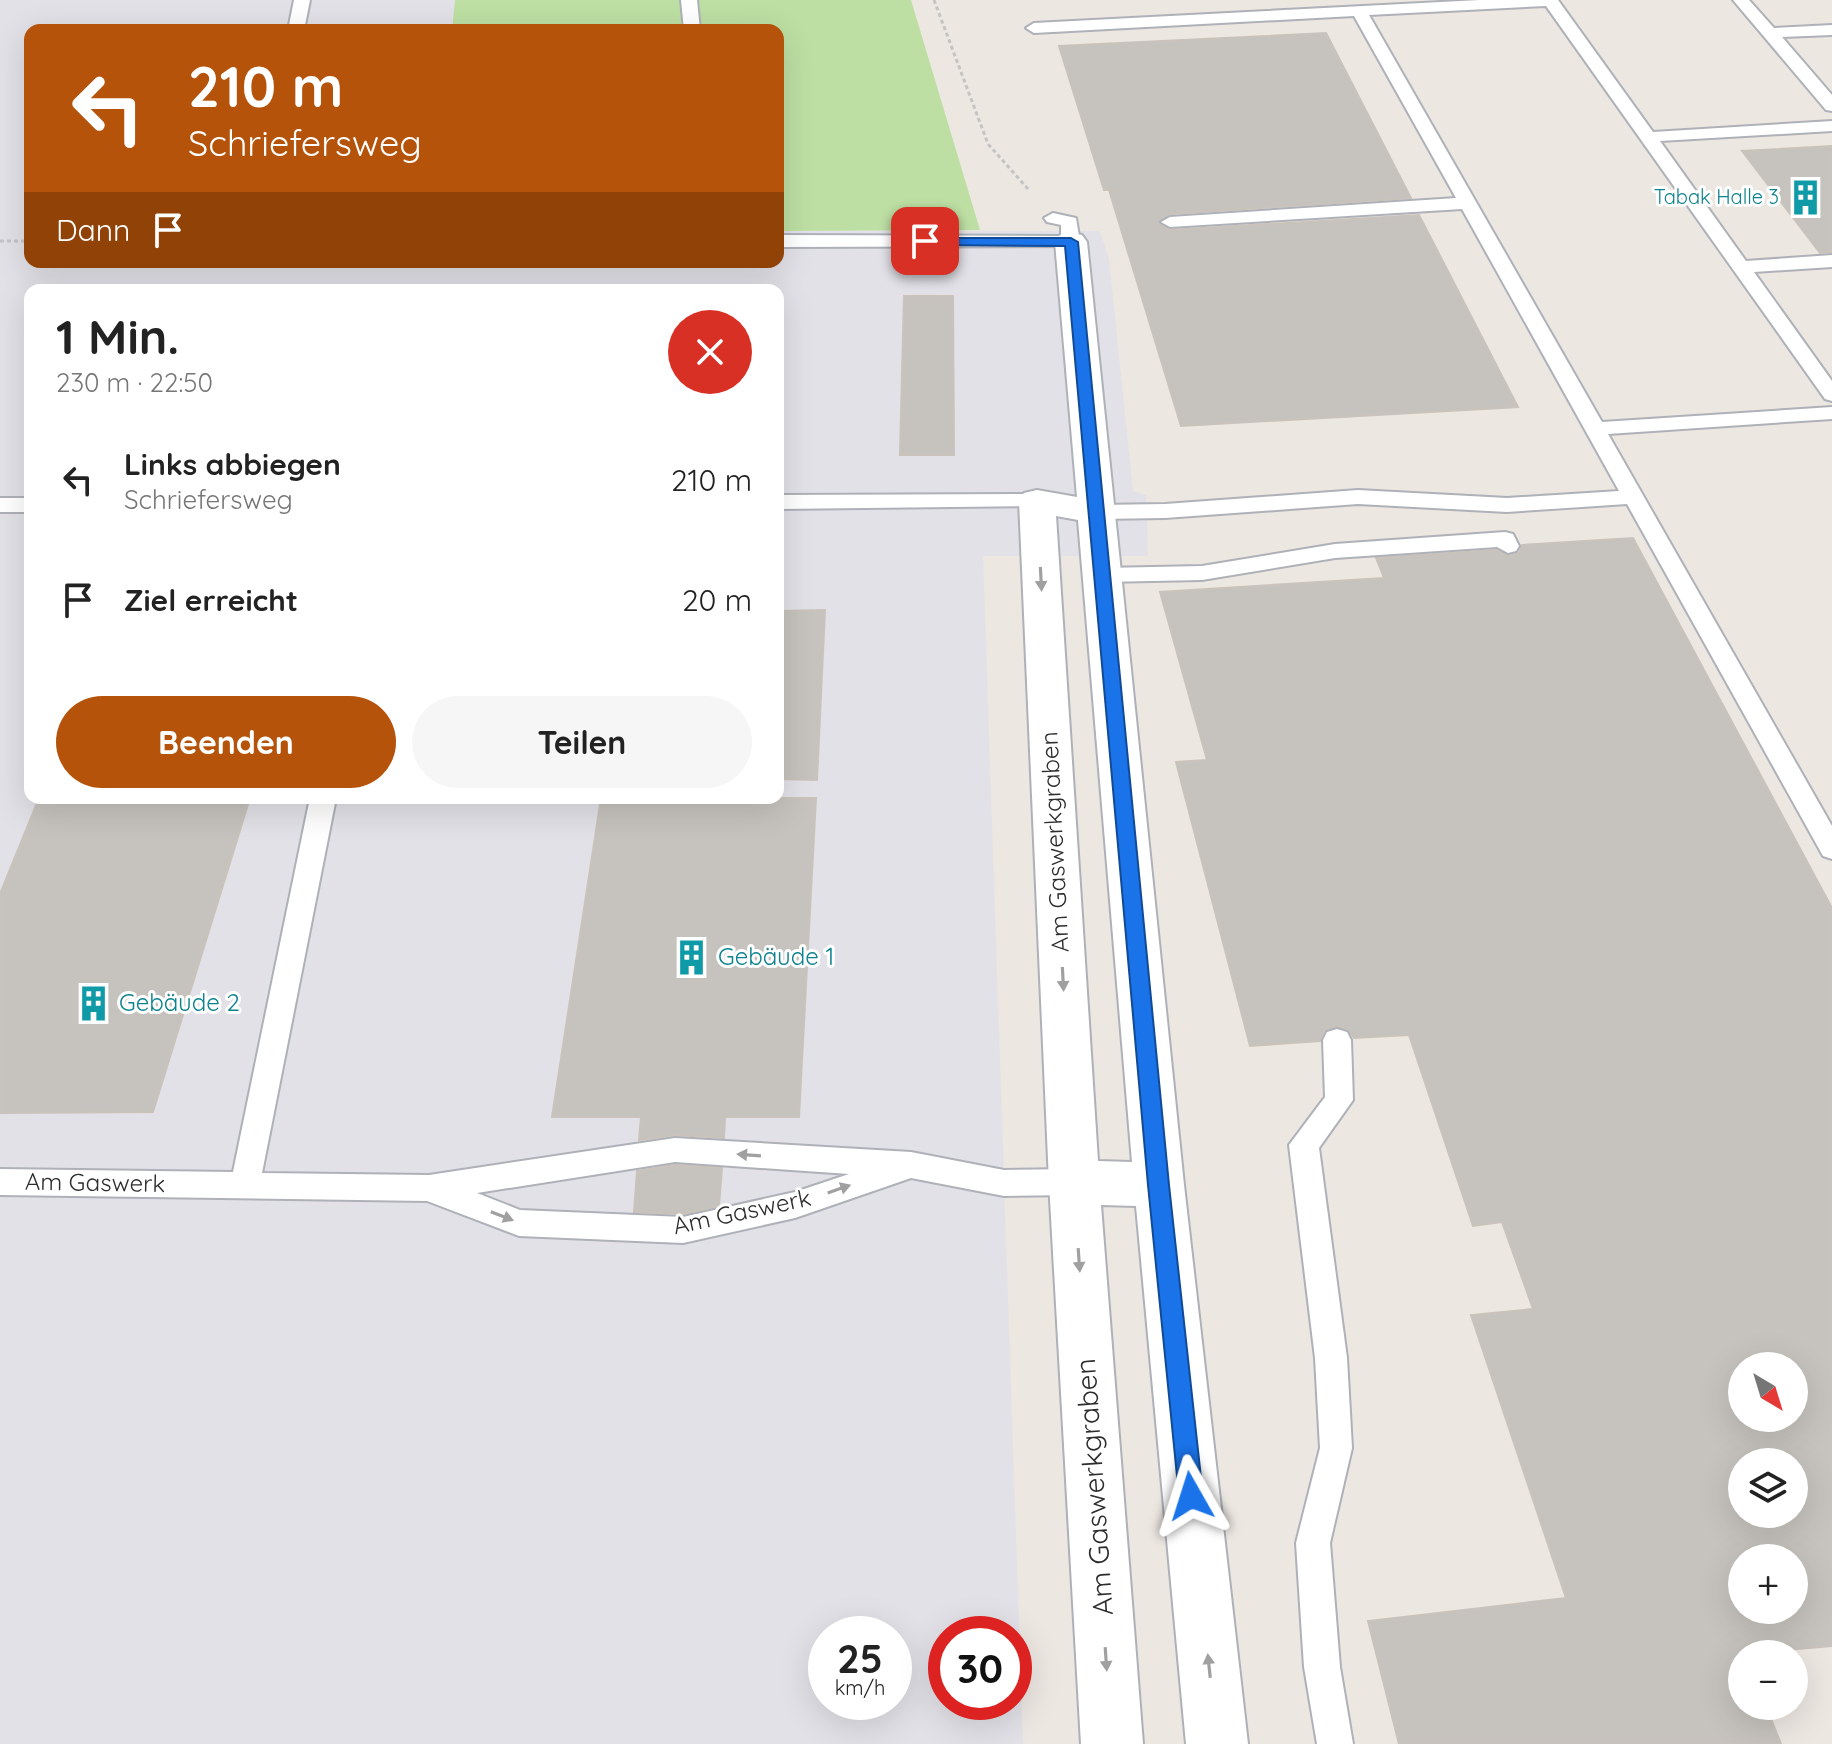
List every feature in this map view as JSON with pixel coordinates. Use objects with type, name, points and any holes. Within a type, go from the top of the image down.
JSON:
[{"type":"street","points":[[1062,230],[1098,512],[1159,1185],[1217,1744]]},
{"type":"street","points":[[1037,501],[1098,512]]},
{"type":"street","name":"Am Gaswerkgraben","points":[[1037,501],[1074,1182],[1112,1744]]},
{"type":"street","points":[[1074,1182],[1159,1185]]},
{"type":"lane","points":[[297,24],[302,0]]},
{"type":"lane","points":[[689,0],[691,24]]},
{"type":"lane","points":[[1741,0],[1832,106]]},
{"type":"lane","points":[[1034,28],[1551,1],[1832,395]]},
{"type":"lane","points":[[1359,11],[1832,849]]},
{"type":"lane","points":[[1770,33],[1832,30]]},
{"type":"lane","points":[[1648,137],[1832,126]]},
{"type":"lane","points":[[1170,222],[1468,203]]},
{"type":"lane","points":[[784,241],[1062,230]]},
{"type":"lane","points":[[1740,267],[1832,261]]},
{"type":"lane","points":[[1595,429],[1832,413]]},
{"type":"lane","points":[[1098,512],[1165,511],[1358,497],[1507,505],[1633,497]]},
{"type":"lane","points":[[784,502],[1037,501]]},
{"type":"lane","points":[[0,505],[24,505]]},
{"type":"lane","points":[[1103,575],[1202,573],[1335,551],[1505,539],[1508,546]]},
{"type":"lane","points":[[245,1185],[322,804]]},
{"type":"lane","points":[[1335,1744],[1322,1667],[1313,1543],[1336,1448],[1332,1373],[1304,1145],[1339,1100],[1337,1040]]},
{"type":"lane","name":"Am Gaswerk","points":[[0,1182],[429,1188],[675,1150],[911,1165],[1004,1183],[1074,1182]]},
{"type":"lane","name":"Am Gaswerk","points":[[429,1188],[519,1223],[683,1230],[795,1205],[911,1165]]},
{"type":"path","points":[[934,0],[988,144],[1062,230]]},
{"type":"path","points":[[0,241],[24,241]]},
{"type":"shaded area","points":[[0,0],[455,0],[453,24],[24,24],[24,268],[784,268],[784,231],[1100,231],[1109,259],[1133,491],[1146,495],[1148,556],[983,556],[1019,1616],[928,1616],[928,1720],[1022,1720],[1023,1744],[0,1744]]},
{"type":"green space","points":[[455,0],[911,0],[980,230],[784,231],[784,24],[453,24]]},
{"type":"building","points":[[1326,33],[1411,198],[1170,214],[1158,223],[1170,230],[1419,215],[1518,407],[1181,426],[1109,190],[1104,190],[1059,46]]},
{"type":"building","name":"Tabak Halle 3","points":[[1832,146],[1832,252],[1820,253],[1742,151]]},
{"type":"building","points":[[904,296],[953,296],[954,455],[900,455]]},
{"type":"building","points":[[1633,538],[1832,908],[1832,1646],[1808,1648],[1808,1640],[1728,1640],[1728,1720],[1772,1720],[1781,1744],[1399,1744],[1368,1621],[1566,1598],[1471,1315],[1533,1309],[1502,1222],[1473,1226],[1409,1035],[1354,1038],[1348,1029],[1336,1026],[1324,1031],[1320,1041],[1250,1046],[1176,762],[1207,760],[1160,592],[1384,578],[1376,558],[1496,550],[1509,556],[1519,553],[1522,545]]},
{"type":"building","points":[[825,610],[817,780],[784,779],[784,611]]},
{"type":"building","name":"Gebäude 1","points":[[784,798],[816,798],[799,1117],[725,1117],[724,1138],[675,1135],[639,1140],[641,1117],[552,1117],[600,804],[784,804]]},
{"type":"building","name":"Gebäude 2","points":[[37,804],[248,804],[153,1112],[0,1113],[0,894]]},
{"type":"building","points":[[675,1165],[722,1168],[719,1206],[683,1214],[634,1212],[637,1171]]},
{"type":"place","name":"Tabak Halle 3","points":[[1805,197]]},
{"type":"place","name":"Gebäude 1","points":[[692,957]]},
{"type":"place","name":"Gebäude 2","points":[[93,1003]]},
{"type":"route","points":[[925,241],[1071,242],[1191,1496]]}]
